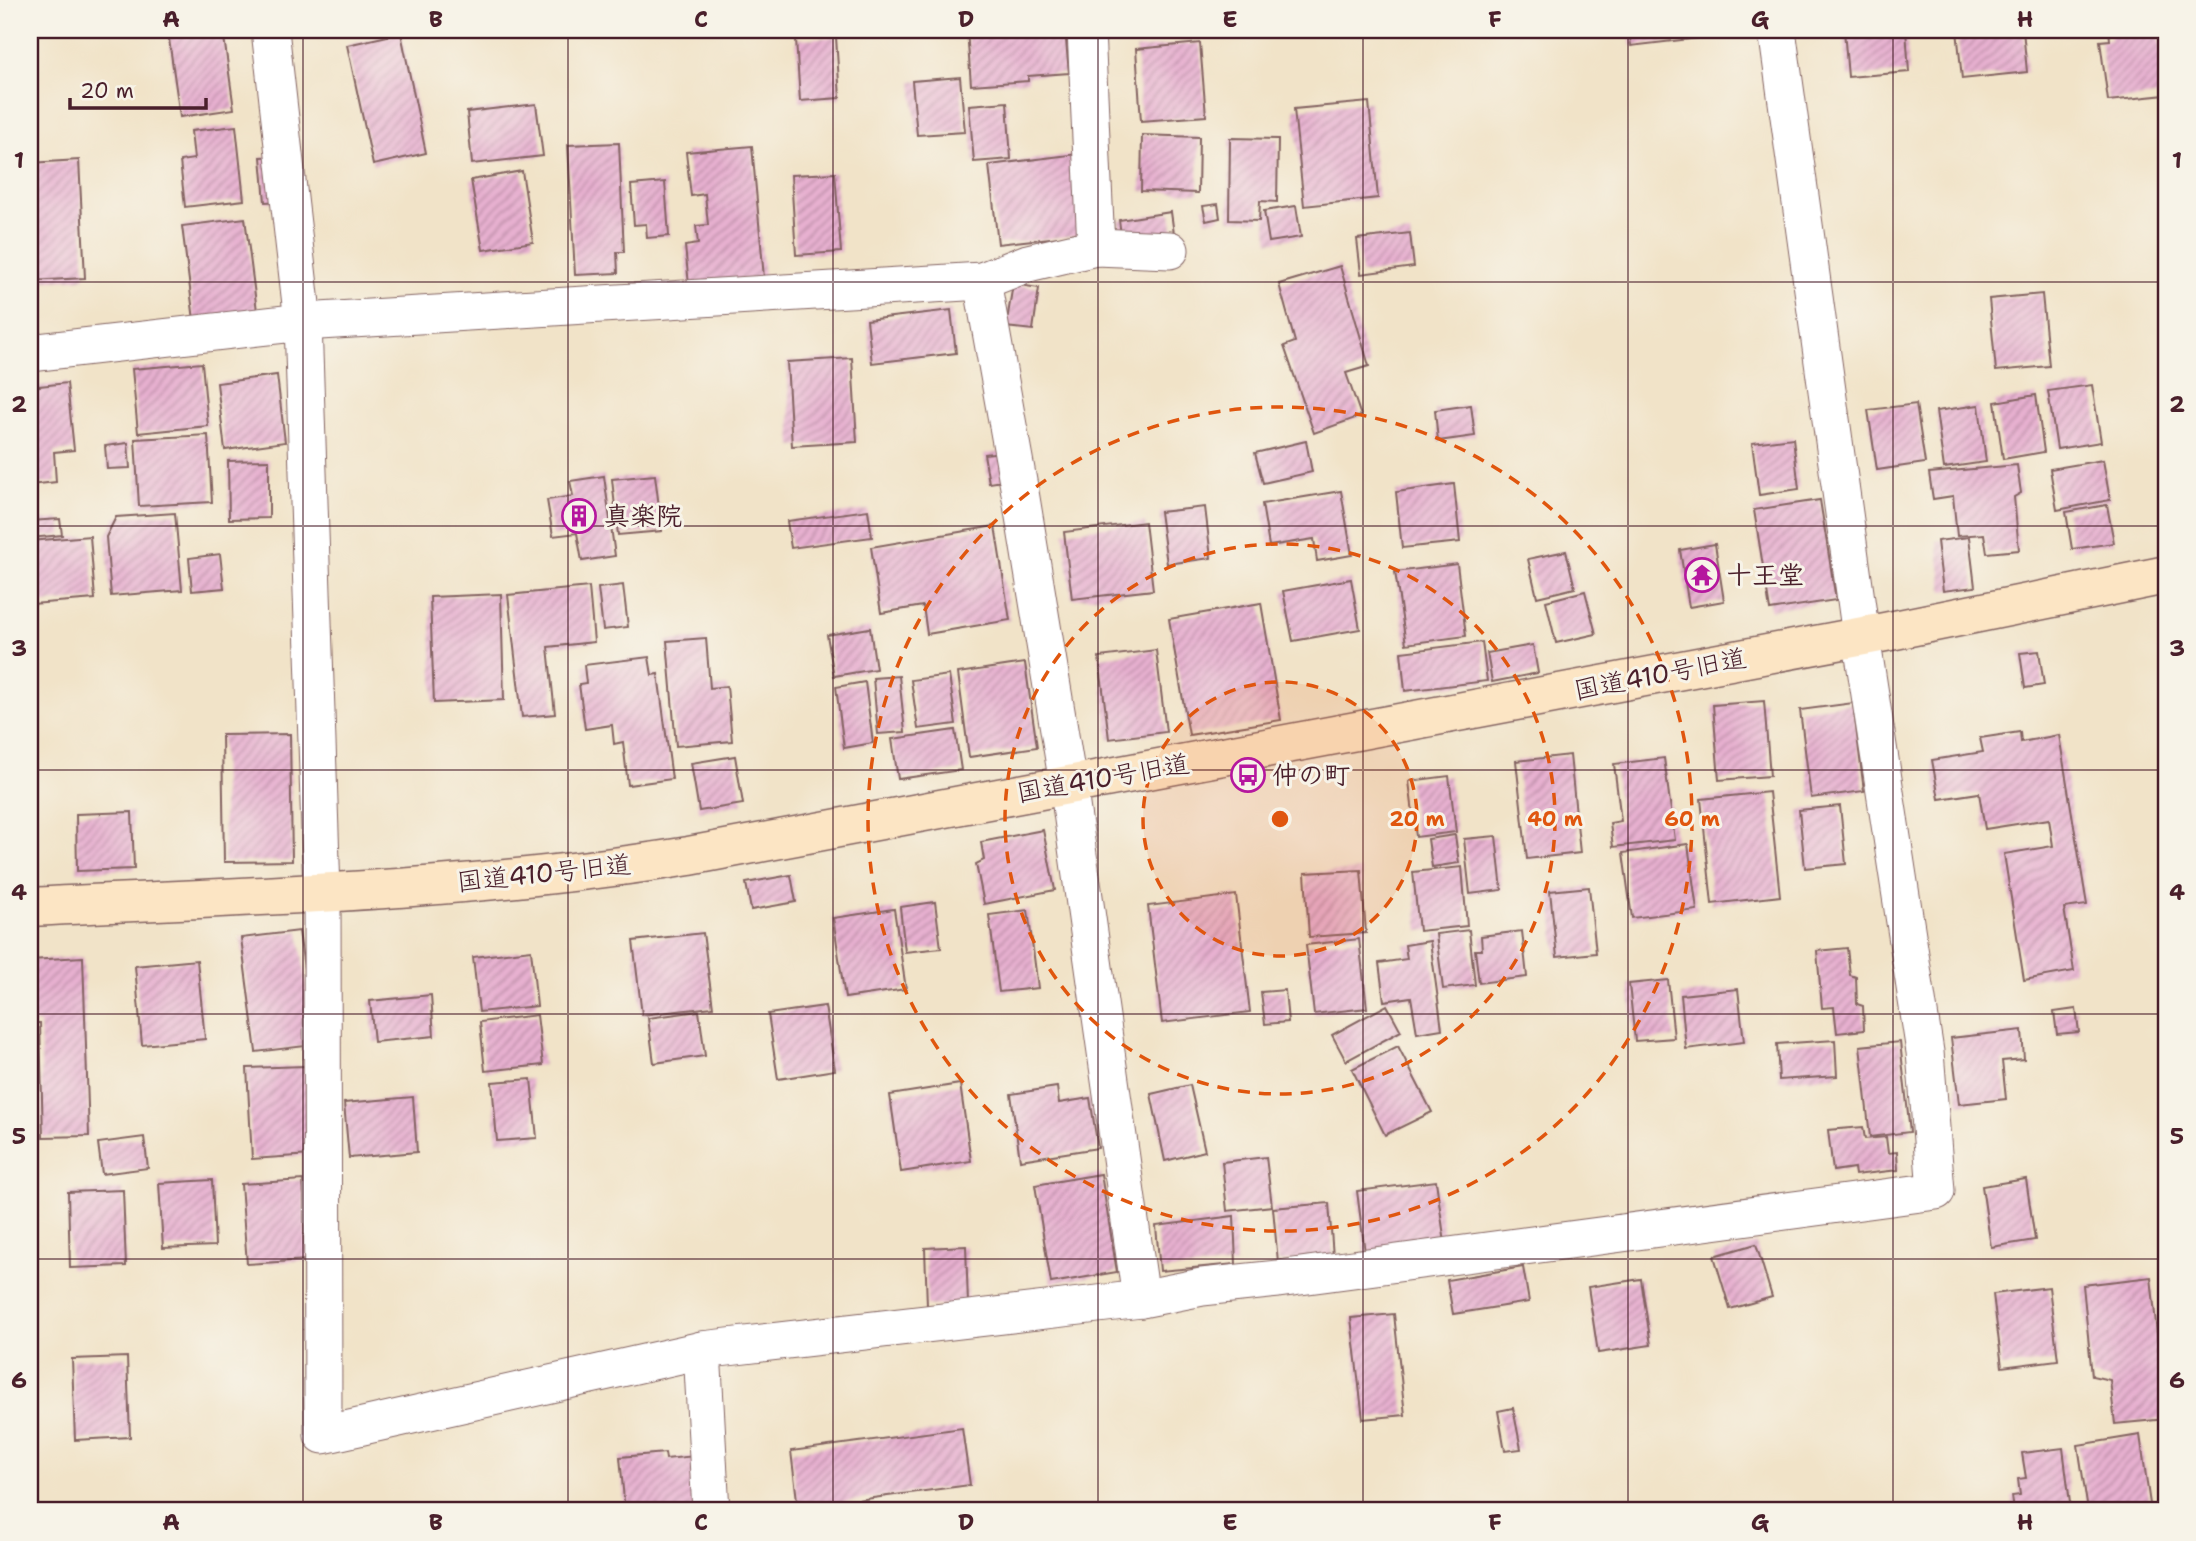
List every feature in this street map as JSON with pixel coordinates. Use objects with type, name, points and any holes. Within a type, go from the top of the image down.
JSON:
[{"type":"street","points":[[270,30],[303,322],[322,892],[323,1435],[702,1350],[1141,1300],[1202,1287],[1936,1191],[1925,1052],[1861,636],[1777,30]]},
{"type":"street","points":[[1086,30],[1096,247]]},
{"type":"street","points":[[30,353],[303,322],[982,281],[1028,263],[1096,247],[1170,250]]},
{"type":"street","points":[[982,281],[1068,784],[1141,1300]]},
{"type":"street","name":"国道410号旧道","points":[[30,907],[322,892],[486,881],[606,869],[689,856],[1861,636],[2166,575]]},
{"type":"street","points":[[702,1350],[711,1511]]},
{"type":"building","points":[[223,30],[234,109],[180,117],[168,32]]},
{"type":"building","points":[[967,30],[1025,30],[1025,33],[1065,30],[1069,73],[1028,76],[1028,81],[971,85]]},
{"type":"building","points":[[1629,30],[1715,30],[1715,36],[1631,46]]},
{"type":"building","points":[[1844,30],[1906,30],[1909,72],[1848,77]]},
{"type":"building","points":[[1957,30],[2023,30],[2027,72],[1962,79]]},
{"type":"building","points":[[2109,30],[2158,30],[2165,95],[2108,101],[2100,41],[2110,40]]},
{"type":"building","points":[[401,33],[426,153],[373,165],[347,45]]},
{"type":"building","points":[[836,37],[840,98],[800,101],[796,39]]},
{"type":"building","points":[[1200,43],[1206,116],[1141,121],[1136,49]]},
{"type":"building","points":[[960,77],[965,132],[917,135],[912,81]]},
{"type":"building","points":[[1007,102],[1011,159],[974,162],[969,105]]},
{"type":"building","points":[[1369,102],[1378,198],[1304,206],[1294,109]]},
{"type":"building","points":[[536,104],[543,156],[472,164],[467,112]]},
{"type":"building","points":[[236,126],[244,200],[185,207],[180,161],[194,159],[191,131]]},
{"type":"building","points":[[1142,135],[1199,137],[1198,193],[1141,191]]},
{"type":"building","points":[[1230,138],[1278,139],[1277,202],[1260,201],[1259,221],[1229,220]]},
{"type":"building","points":[[619,143],[624,252],[617,252],[618,273],[575,275],[568,145]]},
{"type":"building","points":[[752,146],[764,278],[689,285],[685,246],[698,244],[696,226],[708,225],[705,194],[691,196],[686,152]]},
{"type":"building","points":[[1077,154],[1086,234],[998,244],[989,165]]},
{"type":"building","points":[[280,156],[284,201],[265,202],[261,157]]},
{"type":"building","points":[[79,160],[85,278],[30,281],[30,163]]},
{"type":"building","points":[[522,171],[533,242],[483,250],[471,180]]},
{"type":"building","points":[[835,173],[841,252],[796,255],[791,175]]},
{"type":"building","points":[[665,182],[669,236],[647,238],[646,224],[634,225],[631,185]]},
{"type":"building","points":[[1218,204],[1220,218],[1206,221],[1203,206]]},
{"type":"building","points":[[1296,206],[1301,237],[1269,242],[1264,211]]},
{"type":"building","points":[[1171,212],[1174,234],[1122,242],[1119,220]]},
{"type":"building","points":[[245,218],[257,311],[194,320],[182,226]]},
{"type":"building","points":[[1410,233],[1414,267],[1361,274],[1357,239]]},
{"type":"building","points":[[1340,266],[1369,366],[1346,373],[1361,416],[1314,433],[1284,346],[1295,342],[1279,284]]},
{"type":"building","points":[[1013,284],[1039,288],[1033,330],[1006,327]]},
{"type":"building","points":[[2042,294],[2049,366],[1996,371],[1989,299]]},
{"type":"building","points":[[951,310],[956,353],[872,363],[867,320]]},
{"type":"building","points":[[852,358],[857,442],[792,446],[787,362]]},
{"type":"building","points":[[202,363],[208,426],[138,433],[132,369]]},
{"type":"building","points":[[277,375],[285,442],[225,450],[217,383]]},
{"type":"building","points":[[67,383],[74,450],[54,452],[56,482],[30,485],[30,387]]},
{"type":"building","points":[[2092,385],[2101,442],[2057,449],[2048,391]]},
{"type":"building","points":[[2036,395],[2044,452],[2003,459],[1995,402]]},
{"type":"building","points":[[1916,404],[1925,463],[1877,470],[1868,410]]},
{"type":"building","points":[[1471,405],[1475,436],[1438,441],[1435,410]]},
{"type":"building","points":[[1979,405],[1986,462],[1944,468],[1936,411]]},
{"type":"building","points":[[208,435],[212,502],[139,506],[135,439]]},
{"type":"building","points":[[1793,438],[1799,489],[1759,495],[1752,443]]},
{"type":"building","points":[[1306,441],[1312,472],[1263,483],[1255,453]]},
{"type":"building","points":[[128,443],[130,468],[107,469],[105,446]]},
{"type":"building","points":[[1004,452],[1008,480],[989,483],[984,454]]},
{"type":"building","points":[[269,460],[269,518],[229,519],[228,461]]},
{"type":"building","points":[[2103,460],[2110,500],[2057,510],[2050,469]]},
{"type":"building","points":[[2017,465],[2021,493],[2014,497],[2019,550],[1987,553],[1984,534],[1957,536],[1953,496],[1933,499],[1929,473]]},
{"type":"building","name":"真楽院","points":[[655,475],[662,531],[618,535],[612,479]]},
{"type":"building","name":"真楽院","points":[[604,476],[615,556],[582,561],[577,533],[553,536],[547,500],[573,496],[570,481]]},
{"type":"building","points":[[1454,484],[1460,542],[1402,548],[1396,492]]},
{"type":"building","points":[[1341,491],[1352,555],[1317,561],[1314,539],[1269,546],[1262,504]]},
{"type":"building","points":[[1820,500],[1836,600],[1770,610],[1754,510]]},
{"type":"building","points":[[2107,505],[2114,543],[2072,549],[2066,512]]},
{"type":"building","points":[[1205,507],[1211,558],[1167,564],[1160,512]]},
{"type":"building","points":[[868,510],[872,537],[791,548],[787,521]]},
{"type":"building","points":[[175,513],[182,590],[111,596],[106,537],[116,517]]},
{"type":"building","points":[[60,519],[62,535],[30,538],[30,521]]},
{"type":"building","points":[[1145,522],[1153,590],[1072,599],[1064,532]]},
{"type":"building","points":[[995,526],[1010,620],[927,634],[923,606],[881,613],[871,547]]},
{"type":"building","points":[[90,536],[95,599],[32,604],[30,541]]},
{"type":"building","points":[[1969,537],[1975,587],[1943,591],[1937,541]]},
{"type":"building","name":"十王堂","points":[[1715,544],[1724,601],[1689,607],[1680,550]]},
{"type":"building","points":[[1566,551],[1575,588],[1537,597],[1528,559]]},
{"type":"building","points":[[220,554],[224,588],[192,591],[189,558]]},
{"type":"building","points":[[1457,564],[1466,636],[1406,644],[1395,572]]},
{"type":"building","points":[[1351,579],[1360,629],[1293,641],[1283,591]]},
{"type":"building","points":[[623,585],[628,627],[603,630],[598,588]]},
{"type":"building","points":[[589,587],[594,642],[548,647],[555,714],[522,717],[508,595]]},
{"type":"building","points":[[1585,591],[1596,634],[1556,643],[1546,601]]},
{"type":"building","points":[[501,594],[504,700],[434,703],[430,597]]},
{"type":"building","points":[[1261,603],[1281,720],[1189,735],[1169,619]]},
{"type":"building","points":[[870,628],[876,669],[834,676],[827,635]]},
{"type":"building","points":[[706,638],[710,688],[727,686],[732,741],[676,746],[667,641]]},
{"type":"building","points":[[1482,642],[1487,681],[1405,691],[1401,652]]},
{"type":"building","points":[[1533,645],[1538,673],[1492,682],[1487,653]]},
{"type":"building","points":[[1156,650],[1166,732],[1109,739],[1099,657]]},
{"type":"building","points":[[2039,651],[2044,685],[2025,688],[2020,653]]},
{"type":"building","points":[[649,657],[652,675],[658,674],[672,779],[628,785],[623,742],[614,744],[612,725],[585,729],[579,684],[586,683],[584,665]]},
{"type":"building","points":[[1025,663],[1037,747],[969,757],[958,673]]},
{"type":"building","points":[[949,675],[956,724],[918,729],[911,680]]},
{"type":"building","points":[[899,676],[905,732],[878,734],[873,678]]},
{"type":"building","points":[[865,682],[873,743],[844,748],[836,687]]},
{"type":"building","points":[[1764,701],[1770,776],[1719,780],[1713,705]]},
{"type":"building","points":[[1853,703],[1864,791],[1811,798],[1800,710]]},
{"type":"building","points":[[955,730],[961,770],[898,779],[892,739]]},
{"type":"building","points":[[2020,732],[2021,742],[2059,735],[2087,905],[2064,908],[2074,971],[2024,980],[2004,854],[2053,846],[2049,819],[1985,829],[1979,793],[1939,799],[1932,760],[1983,752],[1980,738]]},
{"type":"building","points":[[290,734],[292,861],[224,862],[222,735]]},
{"type":"building","points":[[1570,755],[1580,853],[1527,859],[1516,761]]},
{"type":"building","points":[[735,756],[743,804],[699,811],[691,763]]},
{"type":"building","points":[[1664,758],[1675,840],[1613,847],[1610,823],[1621,821],[1614,764]]},
{"type":"building","points":[[1449,776],[1456,832],[1416,837],[1409,781]]},
{"type":"building","points":[[1769,792],[1780,896],[1712,904],[1701,799]]},
{"type":"building","points":[[1840,806],[1846,864],[1805,868],[1799,810]]},
{"type":"building","points":[[132,812],[134,869],[77,871],[76,814]]},
{"type":"building","points":[[1043,830],[1055,890],[984,904],[976,864],[984,860],[981,842]]},
{"type":"building","points":[[1455,835],[1459,863],[1432,867],[1428,839]]},
{"type":"building","points":[[1496,836],[1502,890],[1470,894],[1464,839]]},
{"type":"building","points":[[1688,844],[1697,910],[1632,918],[1623,853]]},
{"type":"building","points":[[1462,867],[1467,926],[1419,931],[1413,872]]},
{"type":"building","points":[[1361,870],[1366,933],[1309,937],[1305,873]]},
{"type":"building","points":[[791,875],[796,902],[751,910],[746,883]]},
{"type":"building","points":[[1589,887],[1596,953],[1557,957],[1550,891]]},
{"type":"building","points":[[1236,895],[1250,1012],[1162,1023],[1148,906]]},
{"type":"building","points":[[935,902],[941,948],[905,952],[900,907]]},
{"type":"building","points":[[894,909],[906,989],[845,998],[833,918]]},
{"type":"building","points":[[1028,910],[1038,988],[999,992],[989,915]]},
{"type":"building","points":[[1469,930],[1475,985],[1443,989],[1436,934]]},
{"type":"building","points":[[299,931],[314,1045],[256,1052],[241,938]]},
{"type":"building","points":[[1522,931],[1527,977],[1479,983],[1475,950],[1482,950],[1481,936]]},
{"type":"building","points":[[703,933],[713,1007],[642,1015],[633,941]]},
{"type":"building","points":[[1359,939],[1367,1008],[1314,1014],[1306,945]]},
{"type":"building","points":[[1430,941],[1442,1029],[1417,1033],[1411,997],[1384,1001],[1379,963],[1407,959],[1405,945]]},
{"type":"building","points":[[1847,948],[1850,975],[1856,977],[1857,1004],[1863,1006],[1864,1030],[1837,1033],[1834,1007],[1822,1008],[1817,951]]},
{"type":"building","points":[[531,950],[537,1006],[479,1012],[473,957]]},
{"type":"building","points":[[83,957],[89,1136],[43,1137],[40,1023],[30,1023],[30,960]]},
{"type":"building","points":[[197,960],[205,1039],[142,1045],[135,966]]},
{"type":"building","points":[[1668,980],[1674,1038],[1635,1041],[1629,984]]},
{"type":"building","points":[[1738,989],[1744,1042],[1686,1049],[1681,995]]},
{"type":"building","points":[[1285,990],[1288,1022],[1265,1024],[1261,992]]},
{"type":"building","points":[[431,995],[434,1036],[374,1042],[370,1001]]},
{"type":"building","points":[[1387,1005],[1401,1031],[1346,1061],[1332,1035]]},
{"type":"building","points":[[825,1006],[835,1070],[778,1079],[768,1014]]},
{"type":"building","points":[[2076,1009],[2079,1032],[2057,1034],[2054,1012]]},
{"type":"building","points":[[699,1011],[705,1056],[654,1063],[648,1018]]},
{"type":"building","points":[[537,1015],[543,1065],[485,1071],[480,1022]]},
{"type":"building","points":[[2022,1030],[2024,1059],[2002,1061],[2006,1099],[1959,1104],[1951,1038]]},
{"type":"building","points":[[1835,1040],[1837,1076],[1779,1080],[1777,1044]]},
{"type":"building","points":[[1900,1042],[1910,1132],[1870,1137],[1860,1046]]},
{"type":"building","points":[[1398,1046],[1432,1112],[1385,1135],[1352,1069]]},
{"type":"building","points":[[305,1066],[311,1155],[252,1159],[247,1068]]},
{"type":"building","points":[[531,1079],[537,1138],[497,1141],[492,1082]]},
{"type":"building","points":[[960,1084],[971,1161],[901,1172],[890,1095]]},
{"type":"building","points":[[1190,1085],[1205,1151],[1165,1161],[1151,1094]]},
{"type":"building","points":[[1057,1087],[1059,1103],[1090,1098],[1098,1148],[1020,1160],[1011,1094]]},
{"type":"building","points":[[413,1097],[417,1152],[349,1158],[344,1103]]},
{"type":"building","points":[[1863,1127],[1865,1139],[1886,1137],[1888,1153],[1897,1152],[1898,1170],[1855,1175],[1854,1168],[1833,1171],[1828,1130]]},
{"type":"building","points":[[144,1137],[148,1168],[102,1174],[98,1143]]},
{"type":"building","points":[[1266,1157],[1272,1206],[1227,1211],[1222,1162]]},
{"type":"building","points":[[1101,1174],[1117,1272],[1051,1283],[1035,1185]]},
{"type":"building","points":[[2026,1179],[2035,1240],[1991,1247],[1982,1186]]},
{"type":"building","points":[[212,1180],[215,1246],[163,1248],[159,1183]]},
{"type":"building","points":[[303,1180],[308,1260],[247,1264],[241,1184]]},
{"type":"building","points":[[1436,1181],[1445,1243],[1365,1253],[1357,1191]]},
{"type":"building","points":[[123,1190],[126,1266],[70,1268],[68,1192]]},
{"type":"building","points":[[1329,1203],[1333,1257],[1278,1262],[1273,1208]]},
{"type":"building","points":[[1234,1216],[1236,1264],[1160,1271],[1156,1226]]},
{"type":"building","points":[[1756,1244],[1772,1297],[1730,1309],[1714,1256]]},
{"type":"building","points":[[966,1246],[968,1304],[927,1306],[925,1248]]},
{"type":"building","points":[[1523,1267],[1529,1302],[1453,1314],[1447,1280]]},
{"type":"building","points":[[2151,1277],[2166,1419],[2115,1424],[2110,1380],[2092,1376],[2083,1285]]},
{"type":"building","points":[[1641,1279],[1651,1345],[1598,1353],[1588,1287]]},
{"type":"building","points":[[2049,1287],[2058,1360],[2002,1367],[1993,1294]]},
{"type":"building","points":[[1394,1314],[1405,1415],[1363,1419],[1351,1318]]},
{"type":"building","points":[[127,1357],[130,1437],[75,1440],[72,1359]]},
{"type":"building","points":[[1513,1408],[1521,1449],[1505,1451],[1498,1411]]},
{"type":"building","points":[[962,1428],[970,1485],[798,1508],[791,1451]]},
{"type":"building","points":[[2140,1435],[2151,1511],[2088,1511],[2078,1445]]},
{"type":"building","points":[[2063,1448],[2071,1511],[2014,1511],[2012,1496],[2020,1495],[2018,1479],[2026,1478],[2022,1453]]},
{"type":"building","points":[[665,1453],[666,1459],[695,1456],[700,1511],[625,1511],[620,1457]]},
{"type":"place","name":"真楽院","points":[[579,516]]},
{"type":"place","name":"十王堂","points":[[1702,575]]},
{"type":"place","name":"仲の町","points":[[1248,775]]}]
